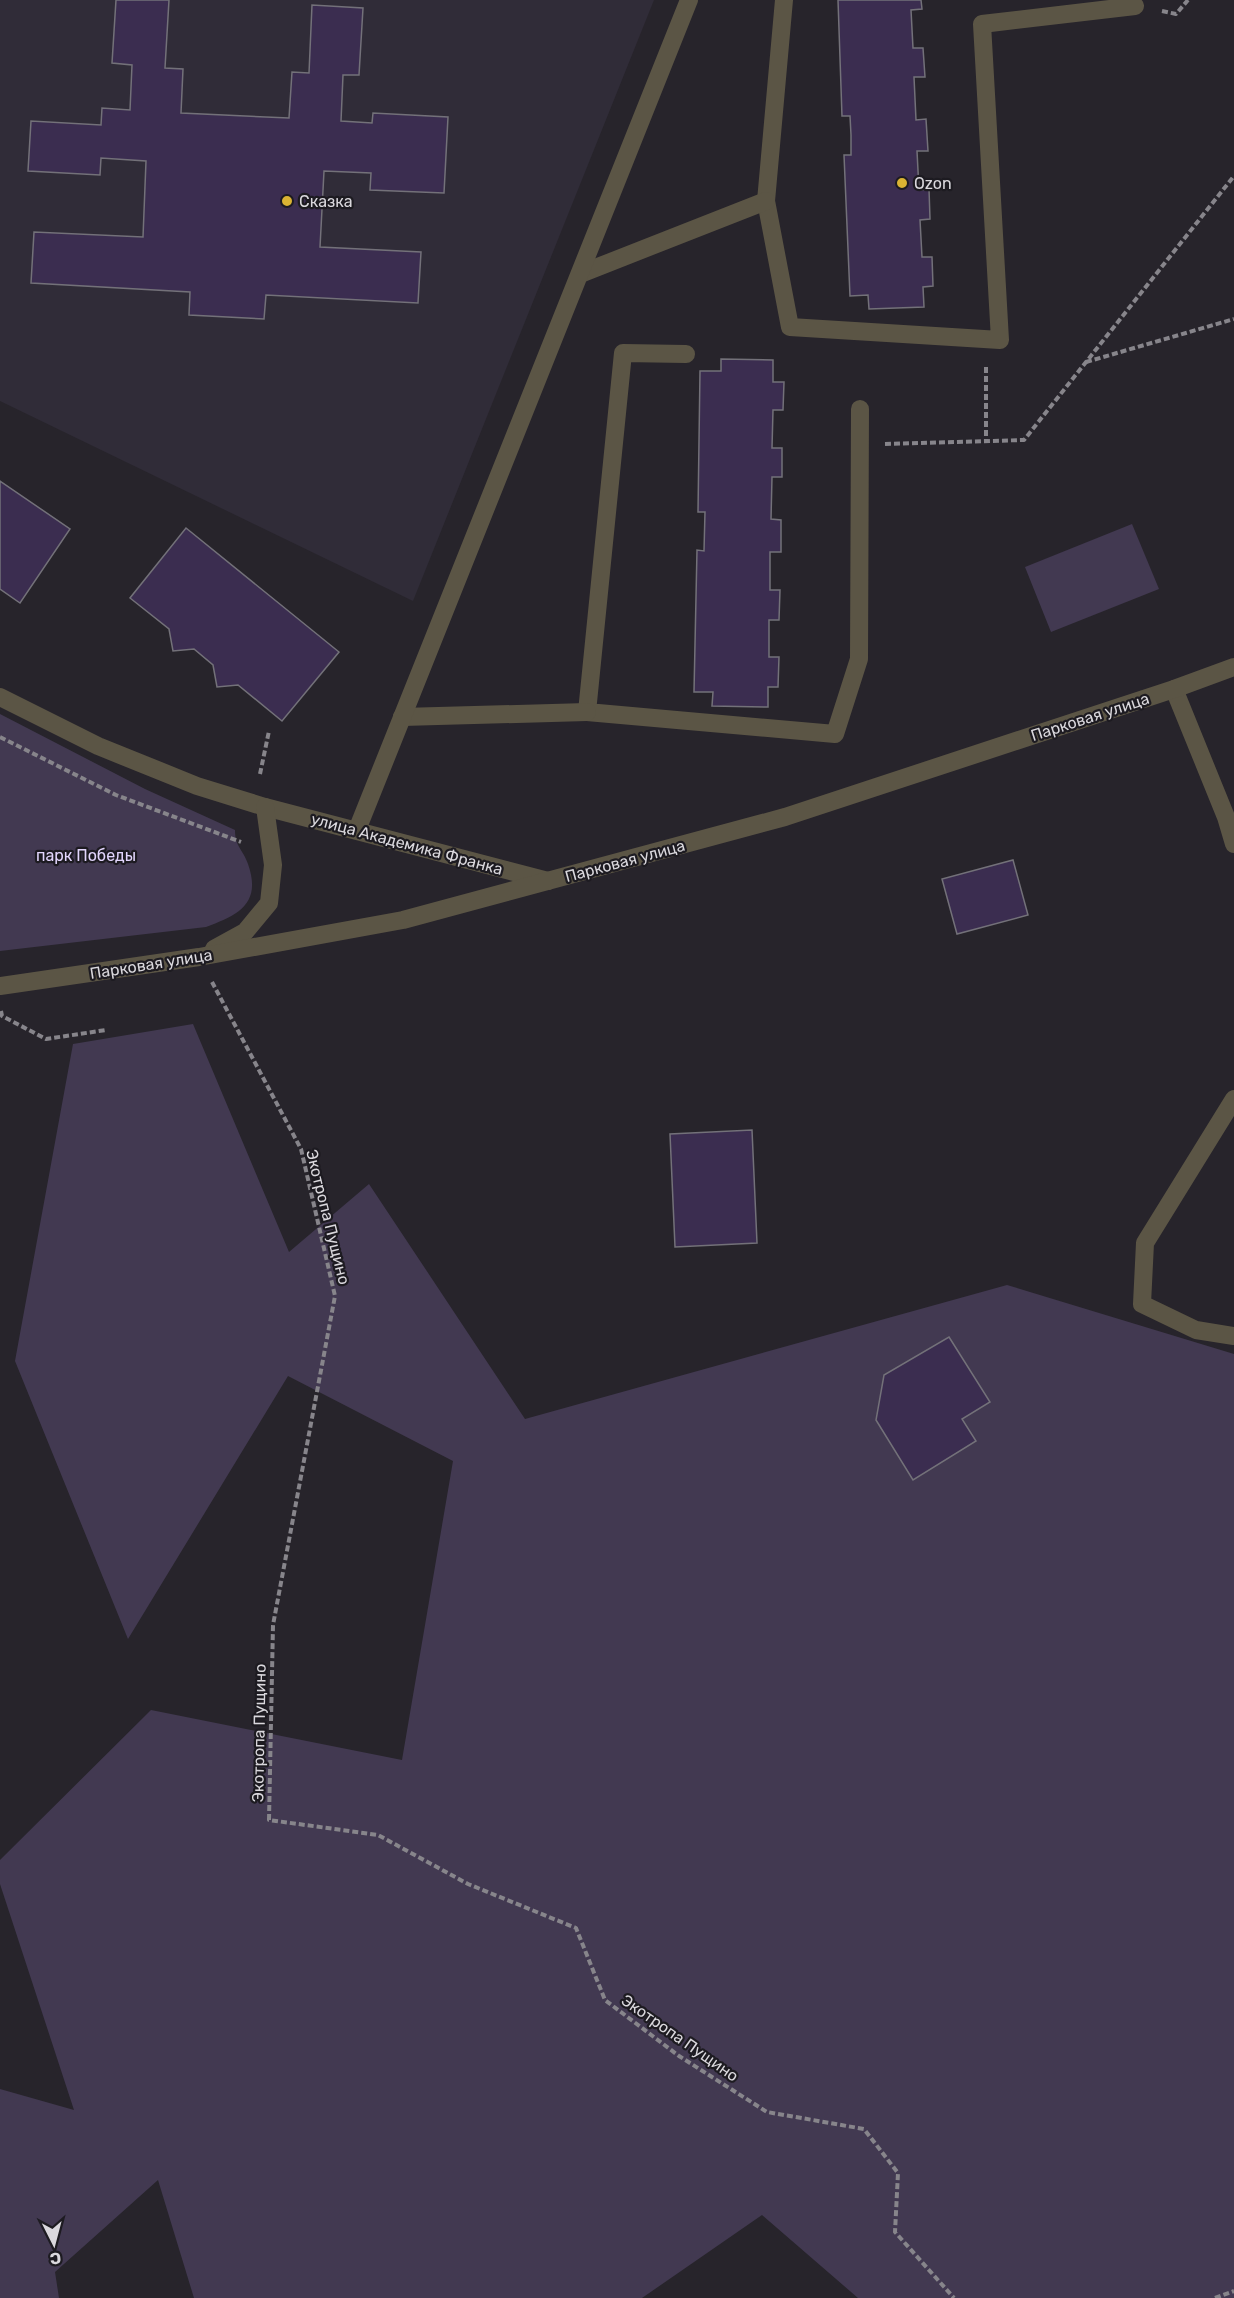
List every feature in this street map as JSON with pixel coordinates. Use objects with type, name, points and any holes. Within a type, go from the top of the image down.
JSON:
[{"type":"street","points":[[357,830],[689,0]]},
{"type":"street","points":[[784,0],[766,201],[790,327],[986,340],[1000,340],[982,24],[1135,6]]},
{"type":"street","points":[[580,274],[766,201]]},
{"type":"street","points":[[586,712],[623,353],[686,354]]},
{"type":"street","points":[[402,717],[586,712],[835,734],[859,659],[860,409]]},
{"type":"street","name":"Парковая улица","points":[[0,986],[199,957],[403,920],[785,817],[1174,689],[1234,667]]},
{"type":"street","points":[[1174,689],[1226,817],[1234,844]]},
{"type":"street","name":"улица Академика Франка","points":[[0,696],[98,746],[197,786],[265,807],[549,882]]},
{"type":"street","points":[[199,957],[244,932],[269,903],[273,865],[265,807]]},
{"type":"street","points":[[1234,1099],[1145,1243],[1142,1304],[1196,1330],[1234,1336]]},
{"type":"path","points":[[860,444],[1024,440],[1234,177]]},
{"type":"path","points":[[1086,362],[1234,319]]},
{"type":"path","points":[[986,340],[986,441]]},
{"type":"path","points":[[260,774],[269,731]]},
{"type":"path","points":[[0,737],[116,795],[245,843]]},
{"type":"path","name":"Экотропа Пущино","points":[[199,957],[301,1149],[335,1296],[273,1625],[269,1820],[378,1835],[468,1884],[576,1928],[605,2000],[679,2056],[767,2112],[864,2128],[898,2173],[895,2232],[954,2298]]},
{"type":"path","points":[[0,1005],[2,1016],[46,1039],[106,1030]]},
{"type":"path","points":[[1215,2298],[1234,2291]]},
{"type":"shaded area","name":"Сказка","points":[[0,0],[654,0],[413,601],[0,401]]},
{"type":"green space","points":[[1132,524],[1159,589],[1051,632],[1025,567]]},
{"type":"green space","name":"парк Победы","points":[[0,714],[145,789],[235,830],[236,840],[246,859],[252,878],[252,889],[244,906],[228,918],[206,927],[0,951]]},
{"type":"green space","points":[[193,1024],[289,1252],[369,1184],[525,1419],[1007,1285],[1234,1354],[1234,2298],[858,2298],[762,2215],[642,2298],[194,2298],[158,2180],[55,2272],[59,2298],[0,2298],[0,2089],[74,2110],[0,1884],[0,1860],[151,1710],[402,1760],[453,1461],[288,1376],[128,1639],[15,1361],[73,1044]]},
{"type":"building","points":[[116,0],[169,0],[165,68],[183,69],[181,113],[289,118],[292,72],[309,73],[312,5],[363,8],[359,75],[343,75],[341,121],[372,123],[373,113],[448,117],[444,193],[370,190],[371,173],[324,171],[320,247],[421,252],[418,303],[266,295],[264,319],[189,315],[190,292],[31,283],[34,232],[143,237],[146,161],[101,158],[100,175],[28,171],[31,121],[101,125],[102,108],[130,110],[132,65],[112,63]]},
{"type":"building","points":[[838,0],[921,0],[922,9],[911,10],[913,48],[923,48],[925,77],[914,77],[916,120],[926,119],[928,151],[917,151],[919,190],[929,189],[930,219],[920,220],[922,257],[932,257],[933,286],[923,287],[924,307],[869,309],[868,295],[850,296],[844,155],[851,155],[851,135],[850,116],[842,116]]},
{"type":"building","points":[[721,359],[773,360],[773,382],[784,382],[783,410],[773,410],[772,448],[782,448],[782,477],[772,477],[771,519],[781,520],[781,552],[770,552],[770,590],[780,590],[779,620],[769,620],[769,657],[779,657],[778,687],[768,687],[768,707],[712,706],[713,692],[694,692],[697,550],[704,551],[705,512],[698,512],[700,371],[721,371]]},
{"type":"building","points":[[0,481],[70,529],[20,603],[0,589]]},
{"type":"building","points":[[186,528],[339,652],[282,721],[238,685],[217,687],[213,665],[194,649],[173,651],[169,629],[130,598]]},
{"type":"building","points":[[1013,860],[1028,915],[957,934],[942,879]]},
{"type":"building","points":[[752,1130],[757,1243],[675,1247],[670,1134]]},
{"type":"building","points":[[949,1337],[990,1402],[962,1419],[976,1441],[913,1480],[876,1420],[884,1375]]},
{"type":"place","name":"Ozon","points":[[902,183]]},
{"type":"place","name":"Сказка","points":[[287,201]]}]
